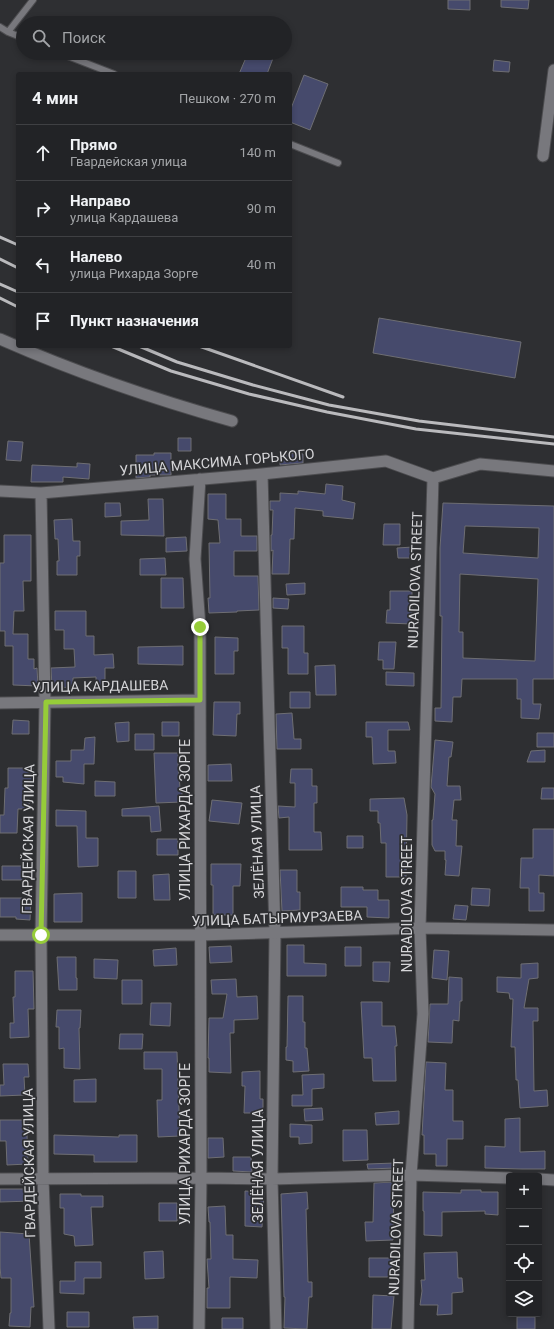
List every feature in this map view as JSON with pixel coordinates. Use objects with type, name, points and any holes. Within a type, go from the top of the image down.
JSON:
[{"type":"street","points":[[542,156],[554,70]]},
{"type":"street","points":[[0,339],[16,345]]},
{"type":"street","points":[[22,348],[89,375],[163,401],[232,421]]},
{"type":"street","name":"УЛИЦА МАКСИМА ГОРЬКОГО","points":[[0,492],[41,493],[262,474],[386,461],[433,478]]},
{"type":"street","points":[[433,478],[480,464],[554,471]]},
{"type":"street","name":"ЗЕЛЁНАЯ УЛИЦА","points":[[262,474],[275,933],[272,1179],[276,1329]]},
{"type":"street","name":"NURADILOVA STREET","points":[[408,1329],[411,1175],[423,1014],[420,928],[433,478]]},
{"type":"street","name":"УЛИЦА РИХАРДА ЗОРГЕ","points":[[199,1329],[201,1178],[200,627],[195,559],[200,479]]},
{"type":"street","name":"ГВАРДЕЙСКАЯ УЛИЦА","points":[[41,493],[46,702],[41,935],[43,1179],[49,1329]]},
{"type":"street","name":"УЛИЦА КАРДАШЕВА","points":[[0,703],[200,700]]},
{"type":"street","name":"УЛИЦА БАТЫРМУРЗАЕВА","points":[[0,935],[200,936],[420,928],[554,930]]},
{"type":"street","points":[[0,1180],[201,1178],[272,1179],[411,1175],[506,1178]]},
{"type":"street","points":[[542,1179],[554,1180]]},
{"type":"lane","points":[[20,16],[33,0]]},
{"type":"lane","points":[[8,32],[16,22]]},
{"type":"lane","points":[[0,27],[16,35]]},
{"type":"lane","points":[[78,60],[109,72]]},
{"type":"lane","points":[[292,145],[338,163]]},
{"type":"building","points":[[448,0],[470,0],[470,10],[448,9]]},
{"type":"building","points":[[501,0],[529,0],[528,9],[501,7]]},
{"type":"building","points":[[245,60],[272,60],[268,72],[240,72]]},
{"type":"building","points":[[494,60],[510,62],[509,72],[493,71]]},
{"type":"building","points":[[304,75],[328,84],[310,130],[292,123],[292,106]]},
{"type":"building","points":[[379,318],[521,342],[515,378],[373,353]]},
{"type":"building","points":[[178,438],[191,438],[191,451],[178,451]]},
{"type":"building","points":[[8,441],[23,442],[21,461],[6,460]]},
{"type":"building","points":[[154,453],[171,453],[171,475],[150,475],[150,477],[136,478],[136,455],[154,455]]},
{"type":"building","points":[[280,453],[303,454],[303,463],[280,465]]},
{"type":"building","points":[[77,463],[90,464],[89,479],[63,477],[63,482],[31,482],[32,465],[77,467]]},
{"type":"building","points":[[326,484],[343,486],[342,500],[355,503],[353,519],[323,516],[323,511],[295,508],[294,539],[290,539],[289,574],[272,574],[273,550],[271,551],[271,535],[273,510],[270,510],[270,501],[280,501],[280,493],[298,494],[298,491],[325,494]]},
{"type":"building","points":[[208,494],[226,494],[226,519],[241,519],[241,536],[257,536],[257,551],[234,551],[234,576],[258,576],[259,610],[209,613],[209,543],[220,543],[218,520],[208,519]]},
{"type":"building","points":[[148,499],[163,499],[164,536],[121,535],[121,521],[149,520]]},
{"type":"building","points":[[105,503],[120,503],[121,516],[105,517]]},
{"type":"building","points":[[443,503],[554,506],[554,679],[533,679],[533,704],[541,704],[539,719],[521,718],[521,699],[517,699],[517,679],[462,679],[461,697],[453,697],[452,722],[435,721],[435,708],[441,708],[442,616],[440,616],[440,548]],"holes":[[[465,526],[539,528],[538,558],[463,553]],[[460,574],[538,579],[535,661],[463,658],[463,632],[459,632]]]},
{"type":"building","points":[[72,519],[73,541],[80,541],[80,556],[77,556],[77,575],[57,575],[57,561],[59,561],[58,539],[55,539],[54,520]]},
{"type":"building","points":[[384,524],[400,524],[400,545],[383,545]]},
{"type":"building","points":[[4,535],[31,535],[31,581],[23,581],[24,611],[14,611],[13,634],[28,634],[28,659],[34,659],[34,669],[37,668],[38,686],[13,685],[13,646],[5,646],[5,631],[0,631],[0,563],[4,563]]},
{"type":"building","points":[[186,537],[187,551],[166,552],[166,538]]},
{"type":"building","points":[[413,547],[413,558],[398,558],[397,548]]},
{"type":"building","points":[[165,558],[166,575],[140,575],[140,559]]},
{"type":"building","points":[[161,578],[183,578],[184,608],[161,608]]},
{"type":"building","points":[[305,583],[305,594],[287,595],[286,584]]},
{"type":"building","points":[[390,591],[412,591],[412,624],[386,623],[387,610],[390,610]]},
{"type":"building","points":[[273,598],[289,599],[288,609],[273,608]]},
{"type":"building","points":[[55,611],[86,611],[86,636],[94,636],[94,655],[113,654],[114,668],[105,668],[105,687],[96,686],[96,677],[73,678],[73,687],[52,688],[51,668],[75,667],[74,649],[64,649],[64,630],[55,630]]},
{"type":"building","points":[[282,626],[304,626],[304,653],[308,653],[308,674],[288,674],[288,648],[282,648]]},
{"type":"building","points":[[215,637],[238,638],[238,651],[234,651],[234,674],[215,674]]},
{"type":"building","points":[[379,642],[396,642],[394,669],[383,669],[383,660],[378,660]]},
{"type":"building","points":[[183,646],[183,665],[138,664],[138,647]]},
{"type":"building","points":[[335,665],[336,695],[316,695],[315,666]]},
{"type":"building","points":[[386,672],[414,673],[414,686],[386,685]]},
{"type":"building","points":[[290,692],[310,692],[310,708],[290,708]]},
{"type":"building","points":[[214,702],[240,702],[240,714],[237,714],[236,736],[213,735]]},
{"type":"building","points":[[292,713],[294,739],[301,739],[301,749],[277,749],[276,714]]},
{"type":"building","points":[[13,720],[29,721],[29,734],[12,734]]},
{"type":"building","points":[[129,722],[129,741],[117,742],[115,723]]},
{"type":"building","points":[[162,722],[179,722],[179,736],[162,736]]},
{"type":"building","points":[[366,722],[408,722],[410,730],[388,730],[388,751],[395,751],[396,763],[373,764],[372,737],[366,737]]},
{"type":"building","points":[[537,733],[554,733],[554,747],[537,747]]},
{"type":"building","points":[[135,734],[154,734],[154,750],[135,750]]},
{"type":"building","points":[[95,737],[94,764],[84,764],[84,784],[63,782],[63,777],[56,777],[56,761],[71,761],[71,750],[84,750],[85,738]]},
{"type":"building","points":[[435,740],[453,742],[451,757],[449,757],[447,786],[460,786],[461,800],[454,800],[452,820],[457,820],[456,846],[462,846],[459,876],[445,875],[445,851],[435,851],[432,845],[432,820],[435,794],[431,787]]},
{"type":"building","points":[[545,750],[545,762],[527,762],[531,751]]},
{"type":"building","points":[[154,753],[178,753],[182,802],[156,803]]},
{"type":"building","points":[[231,764],[232,781],[208,781],[208,765]]},
{"type":"building","points":[[8,768],[33,768],[33,784],[30,784],[29,809],[18,809],[17,833],[0,833],[0,815],[4,815],[5,788],[8,788]]},
{"type":"building","points":[[291,769],[312,769],[312,786],[317,786],[317,803],[314,803],[314,832],[321,832],[322,850],[289,850],[289,817],[279,818],[278,806],[295,807],[295,783],[290,783]]},
{"type":"building","points":[[95,781],[115,782],[115,796],[95,796]]},
{"type":"building","points":[[542,788],[554,788],[554,799],[541,799]]},
{"type":"building","points":[[404,798],[407,815],[406,877],[386,877],[386,843],[381,843],[378,811],[370,811],[370,799]]},
{"type":"building","points":[[212,800],[242,803],[239,824],[209,821]]},
{"type":"building","points":[[159,806],[161,831],[151,832],[150,816],[122,816],[122,809]]},
{"type":"building","points":[[56,810],[86,811],[86,838],[98,838],[98,866],[78,867],[77,826],[56,826]]},
{"type":"building","points":[[533,829],[554,829],[554,876],[539,875],[539,893],[544,893],[544,911],[529,911],[529,888],[520,888],[521,858],[533,858]]},
{"type":"building","points":[[347,836],[363,836],[363,848],[347,848]]},
{"type":"building","points":[[157,839],[178,839],[178,855],[157,855]]},
{"type":"building","points":[[211,864],[241,864],[240,886],[233,886],[233,915],[213,915]]},
{"type":"building","points":[[2,866],[27,866],[27,880],[2,880]]},
{"type":"building","points":[[280,870],[297,870],[297,892],[300,892],[300,910],[282,911]]},
{"type":"building","points":[[118,871],[136,871],[136,898],[118,898]]},
{"type":"building","points":[[169,874],[170,900],[154,900],[153,875]]},
{"type":"building","points":[[341,887],[363,887],[363,890],[378,890],[378,900],[389,900],[389,918],[367,917],[367,907],[341,907]]},
{"type":"building","points":[[472,888],[490,889],[489,906],[471,905]]},
{"type":"building","points":[[82,893],[82,922],[54,922],[54,894]]},
{"type":"building","points":[[0,898],[31,898],[30,920],[16,919],[16,917],[0,917]]},
{"type":"building","points":[[455,905],[468,906],[466,920],[453,919]]},
{"type":"building","points":[[287,945],[304,945],[304,963],[326,964],[326,976],[287,976]]},
{"type":"building","points":[[231,946],[232,962],[210,963],[209,947]]},
{"type":"building","points":[[345,947],[361,947],[361,966],[345,966]]},
{"type":"building","points":[[176,948],[177,965],[154,966],[153,950]]},
{"type":"building","points":[[434,950],[449,951],[447,980],[432,978]]},
{"type":"building","points":[[57,957],[76,957],[77,990],[59,990]]},
{"type":"building","points":[[94,959],[118,960],[117,979],[94,978]]},
{"type":"building","points":[[373,962],[390,962],[389,982],[373,981]]},
{"type":"building","points":[[538,963],[538,978],[529,979],[524,1008],[538,1008],[538,1021],[533,1021],[534,1091],[547,1090],[548,1106],[520,1108],[518,1080],[516,1080],[515,1047],[511,1047],[513,999],[510,999],[509,993],[497,992],[497,977],[521,978],[521,964]]},
{"type":"building","points":[[15,971],[33,971],[34,1009],[28,1009],[29,1037],[10,1038],[10,1023],[14,1023],[13,997],[15,997]]},
{"type":"building","points":[[449,977],[462,978],[462,1001],[460,1001],[459,1021],[453,1020],[452,1043],[428,1042],[430,1004],[448,1004]]},
{"type":"building","points":[[236,979],[237,997],[257,996],[258,1019],[234,1020],[234,1033],[230,1033],[231,1073],[209,1072],[209,1018],[223,1018],[227,994],[212,994],[211,980]]},
{"type":"building","points":[[122,980],[142,980],[142,1004],[122,1004]]},
{"type":"building","points":[[288,996],[303,996],[305,1048],[307,1048],[309,1071],[293,1072],[293,1061],[286,1060]]},
{"type":"building","points":[[361,1002],[382,1002],[382,1026],[395,1026],[397,1046],[395,1046],[396,1081],[373,1081],[372,1058],[364,1058]]},
{"type":"building","points":[[151,1003],[171,1003],[170,1026],[150,1025]]},
{"type":"building","points":[[57,1010],[81,1010],[79,1028],[80,1069],[64,1068],[64,1048],[59,1049],[59,1027],[56,1027]]},
{"type":"building","points":[[120,1034],[143,1034],[142,1049],[119,1049]]},
{"type":"building","points":[[144,1052],[177,1052],[180,1136],[158,1137],[157,1100],[162,1100],[162,1069],[144,1069]]},
{"type":"building","points":[[426,1062],[446,1063],[445,1090],[453,1090],[453,1121],[463,1121],[463,1139],[447,1139],[447,1166],[436,1166],[436,1154],[424,1154],[424,1135],[422,1135]]},
{"type":"building","points":[[3,1064],[28,1064],[29,1077],[24,1077],[25,1095],[0,1096],[0,1085],[4,1085]]},
{"type":"building","points":[[260,1071],[260,1099],[263,1099],[263,1113],[244,1113],[245,1086],[242,1086],[242,1072]]},
{"type":"building","points":[[324,1074],[324,1088],[312,1089],[312,1106],[292,1106],[292,1095],[303,1095],[302,1075]]},
{"type":"building","points":[[96,1079],[96,1102],[74,1102],[74,1080]]},
{"type":"building","points":[[322,1108],[323,1120],[305,1121],[304,1109]]},
{"type":"building","points":[[399,1111],[399,1124],[376,1125],[375,1113]]},
{"type":"building","points":[[520,1118],[520,1152],[545,1151],[545,1169],[485,1168],[485,1146],[505,1147],[505,1119]]},
{"type":"building","points":[[0,1120],[28,1120],[28,1164],[7,1165],[6,1141],[0,1141]]},
{"type":"building","points":[[290,1124],[312,1125],[312,1143],[299,1144],[299,1137],[290,1137]]},
{"type":"building","points":[[343,1130],[367,1130],[368,1160],[343,1161]]},
{"type":"building","points":[[54,1135],[119,1137],[119,1135],[137,1135],[137,1162],[94,1162],[94,1155],[54,1154]]},
{"type":"building","points":[[208,1138],[223,1138],[224,1157],[208,1158]]},
{"type":"building","points":[[233,1157],[251,1157],[252,1172],[233,1171]]},
{"type":"building","points":[[395,1163],[396,1168],[368,1169],[367,1164]]},
{"type":"building","points":[[394,1182],[393,1240],[366,1241],[365,1222],[373,1222],[374,1183]]},
{"type":"building","points":[[0,1189],[34,1189],[33,1201],[0,1202]]},
{"type":"building","points":[[461,1190],[498,1192],[498,1215],[485,1214],[485,1211],[442,1212],[442,1236],[424,1235],[423,1192],[461,1193]]},
{"type":"building","points":[[245,1191],[264,1192],[262,1227],[245,1226]]},
{"type":"building","points":[[307,1192],[308,1282],[312,1282],[312,1297],[309,1297],[307,1329],[284,1328],[285,1297],[281,1194]]},
{"type":"building","points":[[60,1194],[103,1196],[103,1207],[91,1207],[93,1245],[75,1246],[74,1236],[64,1234],[64,1208],[60,1208]]},
{"type":"building","points":[[159,1203],[177,1203],[177,1221],[159,1221]]},
{"type":"building","points":[[225,1206],[226,1235],[233,1235],[233,1259],[258,1260],[257,1278],[230,1277],[230,1308],[207,1308],[207,1288],[209,1288],[207,1259],[211,1259],[208,1207]]},
{"type":"building","points":[[0,1232],[29,1234],[34,1307],[31,1307],[30,1327],[9,1326],[11,1313],[11,1278],[1,1278]]},
{"type":"building","points":[[163,1251],[164,1278],[145,1279],[144,1252]]},
{"type":"building","points":[[457,1252],[458,1278],[462,1278],[463,1292],[452,1293],[452,1314],[437,1315],[438,1305],[420,1305],[422,1291],[421,1280],[425,1280],[424,1253]]},
{"type":"building","points":[[369,1258],[392,1258],[392,1277],[369,1277]]},
{"type":"building","points":[[75,1262],[101,1262],[101,1278],[84,1278],[84,1294],[60,1293],[60,1281],[75,1281]]},
{"type":"building","points":[[373,1295],[394,1296],[391,1329],[372,1329]]},
{"type":"building","points":[[67,1312],[89,1312],[89,1327],[67,1327]]},
{"type":"building","points":[[158,1316],[158,1329],[134,1329],[133,1317]]},
{"type":"building","points":[[517,1317],[535,1317],[535,1329],[517,1329]]},
{"type":"building","points":[[222,1318],[243,1318],[243,1329],[222,1329]]},
{"type":"railway","points":[[0,237],[16,244]]},
{"type":"railway","points":[[0,259],[16,267]]},
{"type":"railway","points":[[0,284],[16,291]]},
{"type":"railway","points":[[0,298],[16,306]]},
{"type":"railway","points":[[116,348],[171,371],[249,394],[327,412],[416,429],[554,444]]},
{"type":"railway","points":[[144,348],[177,362],[253,385],[329,405],[419,421],[554,437]]},
{"type":"railway","points":[[205,348],[343,397]]},
{"type":"route","points":[[41,935],[46,702],[200,700],[200,627]]}]
